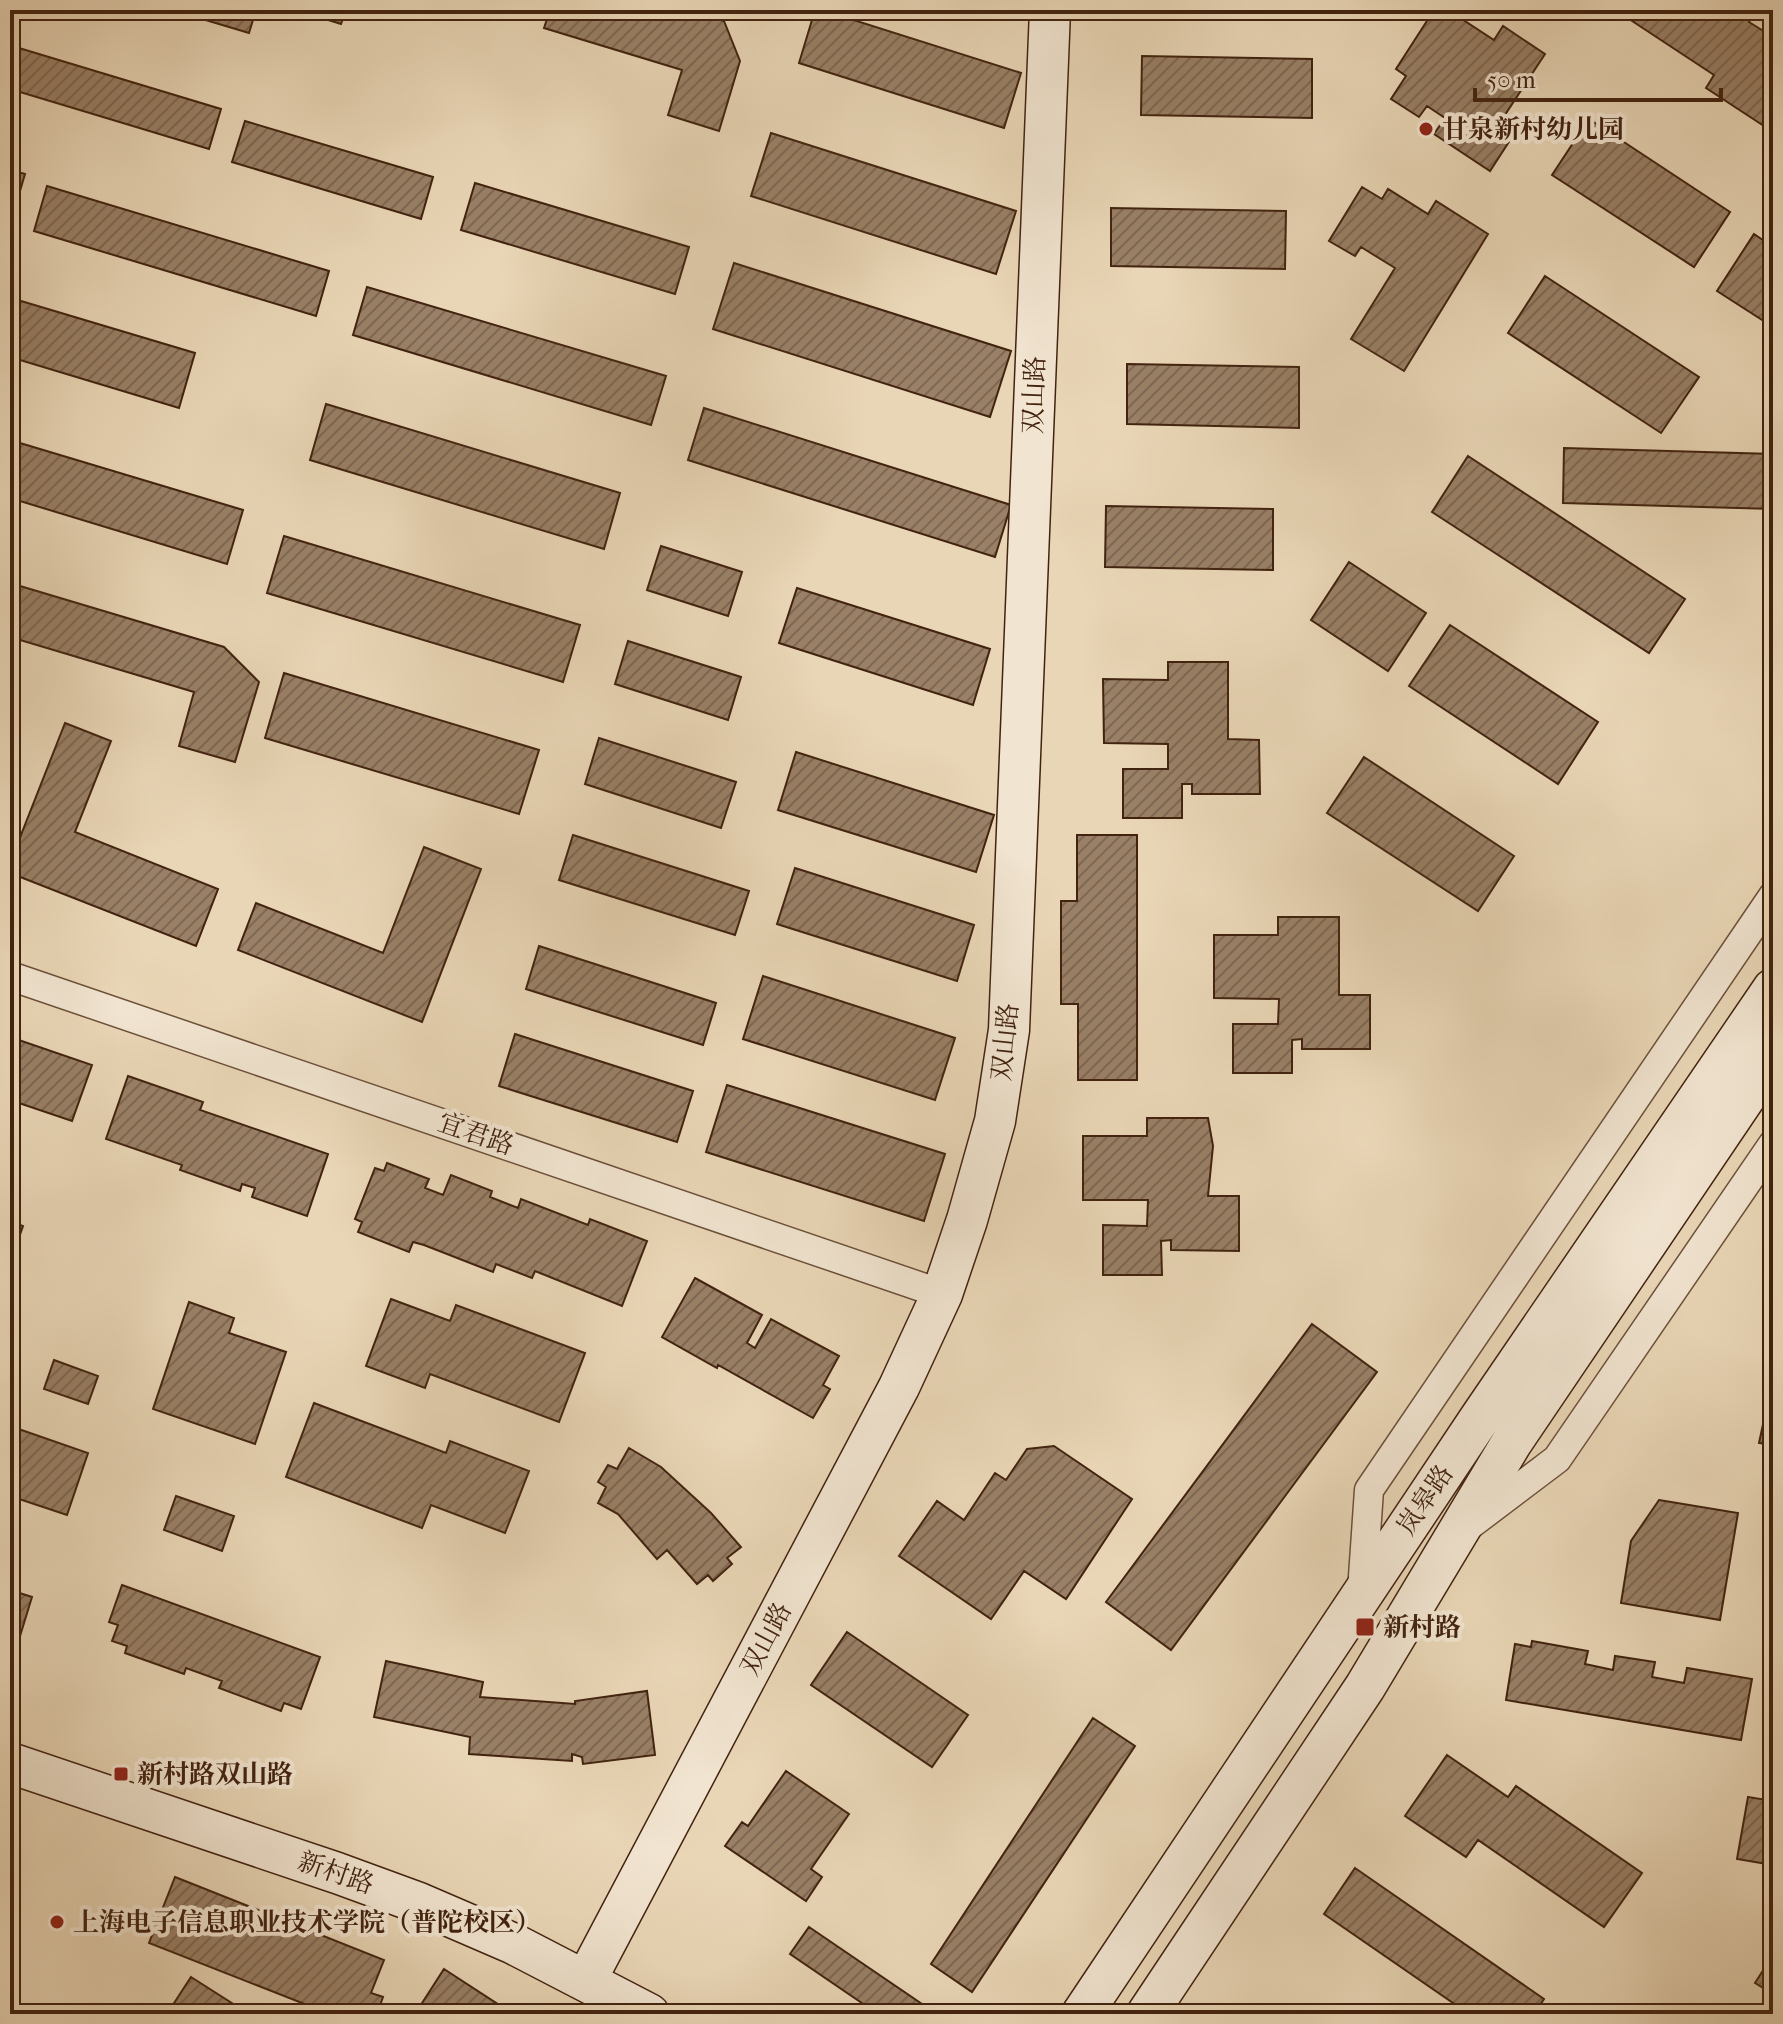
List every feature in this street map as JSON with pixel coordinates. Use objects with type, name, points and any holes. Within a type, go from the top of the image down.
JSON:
[{"type":"main road","name":"双山路","points":[[586,1980],[899,1387],[942,1294],[995,1121],[1009,1030],[1050,10]]},
{"type":"main road","name":"岚皋路","points":[[1082,2014],[1773,989]]},
{"type":"main road","name":"岚皋路","points":[[1147,2014],[1365,1687],[1512,1442],[1773,1056]]},
{"type":"main road","name":"新村路","points":[[10,1763],[419,1903],[502,1938],[649,2014]]},
{"type":"street","points":[[1361,1596],[1369,1490],[1773,896]]},
{"type":"street","name":"宜君路","points":[[10,976],[942,1294]]},
{"type":"street","points":[[1457,1534],[1557,1459],[1773,1144]]},
{"type":"building","points":[[172,10],[256,10],[249,33]]},
{"type":"building","points":[[296,10],[346,10],[341,24]]},
{"type":"building","points":[[550,10],[688,10],[724,21],[740,61],[719,131],[668,115],[682,70],[544,28]]},
{"type":"building","points":[[815,10],[1021,73],[1004,128],[799,63]]},
{"type":"building","points":[[1434,10],[1448,10],[1494,40],[1503,26],[1545,54],[1499,124],[1514,134],[1490,171],[1434,134],[1445,118],[1427,106],[1419,117],[1391,99],[1406,76],[1396,69]]},
{"type":"building","points":[[1626,10],[1742,10],[1752,17],[1749,22],[1773,37],[1773,132],[1706,88],[1714,75],[1623,15]]},
{"type":"building","points":[[19,48],[221,109],[209,149],[10,89]]},
{"type":"building","points":[[1142,56],[1312,59],[1312,118],[1141,115]]},
{"type":"building","points":[[1589,119],[1730,212],[1694,267],[1552,175]]},
{"type":"building","points":[[245,121],[433,177],[421,219],[232,162]]},
{"type":"building","points":[[771,133],[1016,211],[996,274],[751,196]]},
{"type":"building","points":[[10,170],[25,174],[10,225]]},
{"type":"building","points":[[475,183],[689,247],[675,294],[461,230]]},
{"type":"building","points":[[47,186],[329,271],[316,316],[34,231]]},
{"type":"building","points":[[1362,187],[1382,199],[1388,189],[1428,214],[1436,201],[1488,234],[1404,371],[1351,339],[1395,268],[1361,247],[1355,256],[1329,241]]},
{"type":"building","points":[[1111,208],[1286,211],[1285,269],[1111,266]]},
{"type":"building","points":[[1754,234],[1773,247],[1773,327],[1717,291]]},
{"type":"building","points":[[734,263],[1011,351],[990,417],[713,329]]},
{"type":"building","points":[[1545,276],[1699,377],[1661,433],[1508,333]]},
{"type":"building","points":[[367,287],[666,376],[651,425],[353,335]]},
{"type":"building","points":[[11,298],[195,353],[179,408],[10,357]]},
{"type":"building","points":[[1127,364],[1299,367],[1299,428],[1127,424]]},
{"type":"building","points":[[326,404],[620,493],[604,549],[310,460]]},
{"type":"building","points":[[704,408],[1011,505],[995,557],[688,460]]},
{"type":"building","points":[[10,440],[243,510],[227,564],[10,498]]},
{"type":"building","points":[[1564,448],[1773,454],[1773,509],[1563,503]]},
{"type":"building","points":[[1468,456],[1685,599],[1649,653],[1432,512]]},
{"type":"building","points":[[1106,506],[1273,509],[1273,570],[1105,567]]},
{"type":"building","points":[[284,536],[580,625],[563,682],[267,593]]},
{"type":"building","points":[[661,546],[742,572],[728,616],[647,590]]},
{"type":"building","points":[[1349,562],[1426,613],[1388,671],[1311,620]]},
{"type":"building","points":[[10,583],[224,647],[259,682],[235,762],[179,746],[194,692],[10,637]]},
{"type":"building","points":[[797,588],[990,649],[973,705],[779,643]]},
{"type":"building","points":[[1450,625],[1598,722],[1558,784],[1409,686]]},
{"type":"building","points":[[628,641],[741,677],[728,720],[615,684]]},
{"type":"building","points":[[1168,662],[1228,662],[1228,739],[1259,740],[1260,794],[1192,794],[1192,784],[1182,784],[1182,818],[1123,818],[1123,769],[1168,769],[1168,744],[1104,743],[1103,679],[1168,680]]},
{"type":"building","points":[[284,673],[539,750],[519,814],[265,738]]},
{"type":"building","points":[[65,723],[111,741],[75,832],[218,889],[196,946],[10,873],[10,863]]},
{"type":"building","points":[[599,738],[736,782],[721,828],[585,784]]},
{"type":"building","points":[[796,752],[994,815],[976,872],[778,810]]},
{"type":"building","points":[[1364,757],[1514,856],[1478,911],[1327,813]]},
{"type":"building","points":[[573,835],[749,891],[735,935],[559,880]]},
{"type":"building","points":[[1077,835],[1137,835],[1137,1080],[1078,1080],[1078,1004],[1061,1004],[1061,901],[1077,901]]},
{"type":"building","points":[[424,847],[481,869],[422,1022],[238,950],[256,903],[383,953]]},
{"type":"building","points":[[795,868],[974,925],[957,981],[777,924]]},
{"type":"building","points":[[1278,917],[1339,917],[1339,995],[1370,995],[1370,1049],[1302,1049],[1302,1039],[1292,1040],[1292,1073],[1233,1073],[1233,1024],[1278,1024],[1279,999],[1214,998],[1214,935],[1278,935]]},
{"type":"building","points":[[539,946],[716,1003],[703,1045],[526,989]]},
{"type":"building","points":[[763,976],[955,1038],[935,1100],[743,1039]]},
{"type":"building","points":[[515,1034],[693,1091],[677,1142],[499,1086]]},
{"type":"building","points":[[10,1037],[92,1065],[72,1121],[10,1100]]},
{"type":"building","points":[[128,1076],[203,1102],[200,1110],[328,1154],[307,1216],[252,1197],[255,1188],[242,1184],[240,1191],[180,1170],[182,1165],[106,1139]]},
{"type":"building","points":[[727,1085],[945,1154],[924,1221],[706,1152]]},
{"type":"building","points":[[1147,1118],[1208,1118],[1213,1146],[1208,1196],[1239,1196],[1239,1251],[1171,1250],[1171,1240],[1161,1241],[1162,1275],[1103,1275],[1103,1225],[1147,1226],[1148,1200],[1083,1200],[1083,1136],[1147,1136]]},
{"type":"building","points":[[387,1163],[429,1179],[425,1188],[443,1195],[451,1175],[492,1191],[490,1197],[518,1208],[521,1199],[588,1225],[590,1219],[647,1241],[622,1306],[535,1271],[532,1278],[496,1264],[493,1272],[424,1245],[413,1242],[409,1252],[358,1232],[362,1222],[355,1219],[375,1168],[384,1171]]},
{"type":"building","points":[[10,1221],[23,1226],[10,1263]]},
{"type":"building","points":[[695,1278],[762,1315],[747,1343],[755,1348],[771,1319],[839,1356],[823,1385],[830,1389],[813,1418],[662,1337]]},
{"type":"building","points":[[391,1299],[450,1321],[456,1305],[585,1353],[559,1422],[430,1374],[425,1388],[366,1366]]},
{"type":"building","points":[[189,1302],[234,1318],[229,1333],[286,1352],[255,1444],[153,1409]]},
{"type":"building","points":[[1312,1324],[1377,1372],[1171,1650],[1106,1602]]},
{"type":"building","points":[[54,1360],[98,1376],[88,1404],[44,1389]]},
{"type":"building","points":[[1773,1378],[1773,1445],[1759,1443]]},
{"type":"building","points":[[314,1403],[446,1453],[450,1441],[529,1471],[505,1533],[431,1505],[422,1528],[286,1477]]},
{"type":"building","points":[[10,1426],[88,1453],[67,1515],[10,1496]]},
{"type":"building","points":[[1054,1446],[1132,1499],[1066,1599],[1024,1571],[991,1619],[899,1556],[937,1501],[964,1520],[995,1473],[1006,1480],[1027,1449]]},
{"type":"building","points":[[629,1448],[661,1467],[711,1513],[741,1547],[727,1558],[732,1564],[713,1581],[708,1575],[697,1584],[667,1550],[657,1559],[618,1514],[598,1503],[606,1487],[598,1482],[608,1465],[617,1469]]},
{"type":"building","points":[[176,1496],[234,1516],[222,1551],[164,1530]]},
{"type":"building","points":[[1659,1500],[1738,1513],[1720,1620],[1621,1603],[1631,1541]]},
{"type":"building","points":[[122,1585],[320,1657],[301,1709],[284,1703],[281,1711],[219,1688],[222,1681],[186,1668],[184,1674],[125,1653],[127,1646],[112,1641],[118,1625],[109,1622]]},
{"type":"building","points":[[10,1590],[32,1597],[13,1659],[10,1658]]},
{"type":"building","points":[[847,1632],[968,1715],[932,1767],[811,1685]]},
{"type":"building","points":[[1532,1641],[1588,1651],[1585,1664],[1613,1670],[1615,1656],[1655,1662],[1652,1677],[1684,1683],[1687,1668],[1752,1679],[1741,1740],[1506,1700],[1515,1644],[1531,1647]]},
{"type":"building","points":[[386,1661],[483,1682],[480,1697],[575,1704],[575,1701],[647,1691],[655,1755],[583,1764],[582,1757],[572,1754],[572,1761],[469,1754],[470,1737],[374,1717]]},
{"type":"building","points":[[1093,1718],[1135,1746],[972,1992],[931,1964]]},
{"type":"building","points":[[1447,1755],[1508,1797],[1516,1786],[1642,1873],[1604,1927],[1478,1840],[1466,1857],[1405,1816]]},
{"type":"building","points":[[786,1771],[849,1814],[811,1869],[822,1877],[806,1901],[725,1846],[742,1822],[748,1826]]},
{"type":"building","points":[[1748,1797],[1773,1801],[1773,1865],[1737,1859]]},
{"type":"building","points":[[1355,1868],[1544,1999],[1534,2014],[1469,2014],[1324,1914]]},
{"type":"building","points":[[175,1877],[384,1960],[371,1993],[383,1997],[377,2014],[330,2014],[149,1943]]},
{"type":"building","points":[[809,1927],[922,2004],[915,2014],[878,2014],[790,1954]]},
{"type":"building","points":[[1773,1955],[1773,1994],[1755,1983]]},
{"type":"building","points":[[444,1969],[513,2014],[415,2014]]},
{"type":"building","points":[[191,1977],[249,2014],[167,2014]]},
{"type":"place","name":"甘泉新村幼儿园","points":[[1426,129]]},
{"type":"place","name":"新村路","points":[[1365,1627]]},
{"type":"place","name":"新村路双山路","points":[[121,1774]]},
{"type":"place","name":"上海电子信息职业技术学院（普陀校区）","points":[[57,1922]]}]
